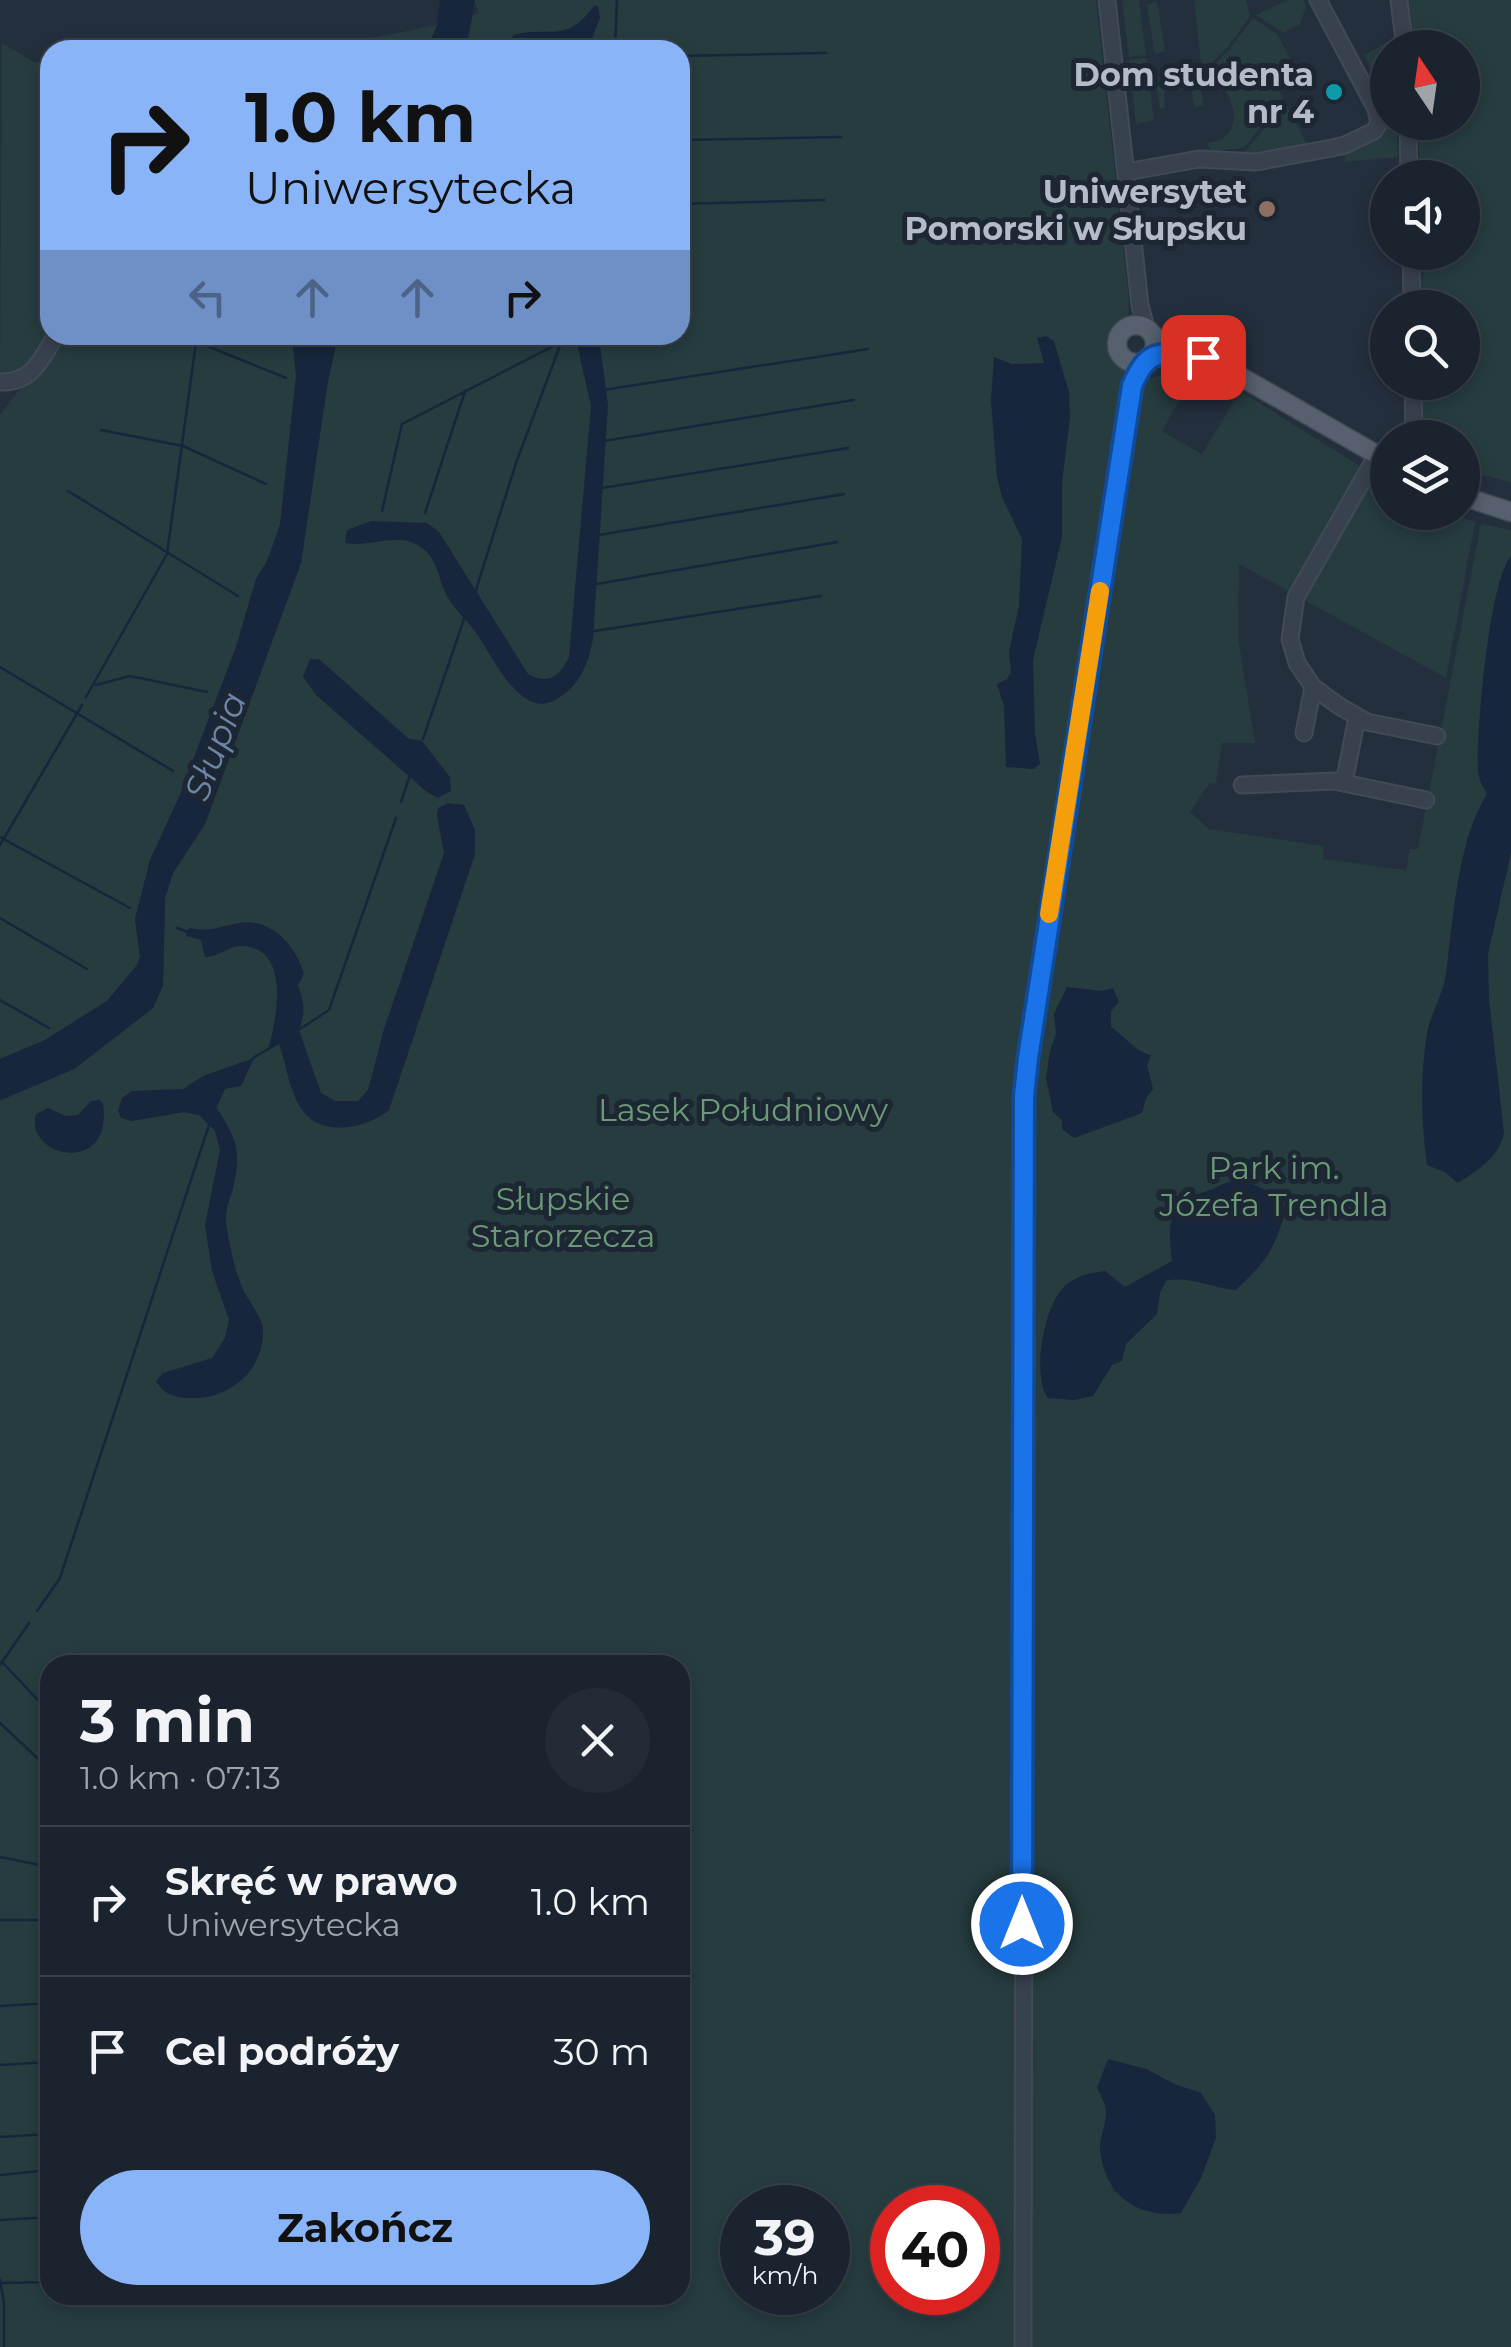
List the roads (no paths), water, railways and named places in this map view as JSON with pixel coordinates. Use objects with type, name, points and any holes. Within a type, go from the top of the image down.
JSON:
[{"type":"main road","points":[[1142,345],[1177,344],[1370,448]]},
{"type":"main road","points":[[1480,502],[1511,512]]},
{"type":"street","points":[[1023,2347],[1024,1096],[1132,386],[1142,345],[1107,0]]},
{"type":"street","points":[[1126,172],[1199,160],[1256,162],[1346,145],[1374,130],[1379,123],[1376,109],[1318,0]]},
{"type":"street","points":[[1399,0],[1403,30]]},
{"type":"street","points":[[6,382],[25,379],[50,345]]},
{"type":"street","points":[[1370,473],[1296,597],[1290,640],[1297,663],[1313,687],[1357,717],[1380,726],[1437,736]]},
{"type":"street","points":[[1304,733],[1313,687]]},
{"type":"street","points":[[1344,784],[1357,717]]},
{"type":"street","points":[[1242,785],[1325,781],[1426,800]]},
{"type":"water","points":[[440,0],[475,0],[467,40],[431,40]]},
{"type":"water","points":[[598,6],[600,18],[591,40],[510,39],[515,34],[567,29]]},
{"type":"water","points":[[1046,336],[1054,341],[1069,393],[1070,417],[1062,483],[1062,537],[1033,660],[1040,764],[1034,769],[1006,767],[1004,706],[997,684],[1011,672],[1009,652],[1019,606],[1022,539],[997,477],[991,401],[994,357],[1012,364],[1044,363],[1037,338]]},
{"type":"water","name":"Słupia","points":[[293,345],[336,345],[301,563],[205,824],[173,873],[165,898],[163,985],[153,1008],[74,1069],[0,1100],[0,1059],[45,1040],[107,1001],[137,965],[140,956],[135,919],[150,860],[179,797],[236,647],[256,579],[280,525],[296,376]]},
{"type":"water","points":[[577,345],[600,345],[608,405],[593,639],[586,664],[568,691],[546,703],[533,702],[509,683],[449,599],[426,551],[403,540],[345,543],[347,530],[371,521],[427,523],[439,532],[528,674],[542,679],[553,677],[569,657],[591,406]]},
{"type":"water","points":[[1511,556],[1511,853],[1488,954],[1489,999],[1504,1133],[1493,1156],[1458,1183],[1427,1165],[1423,1066],[1427,1033],[1446,974],[1463,856],[1487,794],[1478,772],[1482,694],[1496,595]]},
{"type":"water","points":[[310,659],[319,659],[409,739],[422,741],[450,777],[451,791],[438,798],[427,792],[316,695],[303,677]]},
{"type":"water","points":[[448,803],[464,805],[475,830],[475,854],[389,1110],[358,1125],[322,1125],[299,1104],[279,1044],[268,1050],[277,1005],[275,972],[269,959],[258,950],[243,946],[205,957],[201,940],[187,936],[185,931],[250,922],[280,935],[295,953],[304,974],[298,985],[303,1007],[299,1030],[321,1093],[335,1101],[358,1101],[368,1090],[384,1029],[444,853],[437,816],[438,808]]},
{"type":"water","points":[[1067,987],[1102,991],[1113,988],[1119,1002],[1111,1011],[1111,1027],[1151,1055],[1147,1065],[1153,1089],[1142,1113],[1074,1138],[1062,1129],[1062,1120],[1053,1112],[1046,1078],[1056,1034],[1054,1014]]},
{"type":"water","points":[[254,1058],[241,1086],[224,1089],[216,1107],[233,1138],[237,1157],[226,1214],[230,1247],[245,1294],[262,1325],[262,1344],[252,1368],[233,1386],[209,1396],[178,1397],[156,1381],[163,1373],[212,1358],[225,1338],[229,1320],[212,1271],[205,1225],[220,1150],[215,1131],[199,1115],[184,1112],[132,1121],[121,1118],[118,1111],[122,1098],[132,1091],[183,1089],[203,1076]]},
{"type":"water","points":[[91,1101],[103,1103],[103,1127],[95,1142],[83,1151],[69,1153],[43,1141],[36,1129],[36,1114],[48,1108],[66,1116],[78,1115]]},
{"type":"water","points":[[1237,1180],[1265,1190],[1286,1210],[1273,1246],[1255,1270],[1236,1290],[1192,1281],[1166,1281],[1157,1314],[1126,1344],[1122,1361],[1112,1365],[1093,1396],[1074,1400],[1048,1398],[1040,1357],[1046,1322],[1059,1293],[1076,1278],[1105,1271],[1125,1287],[1172,1261],[1170,1236],[1177,1209],[1194,1196]]},
{"type":"water","points":[[1108,2059],[1146,2069],[1201,2093],[1215,2115],[1216,2138],[1201,2178],[1181,2213],[1150,2212],[1137,2207],[1125,2200],[1108,2179],[1100,2149],[1106,2110],[1097,2088]]},
{"type":"waterway","points":[[615,40],[617,0]]},
{"type":"waterway","points":[[690,56],[826,53]]},
{"type":"waterway","points":[[690,140],[841,137]]},
{"type":"waterway","points":[[690,204],[824,200]]},
{"type":"waterway","points":[[86,697],[167,554],[196,345]]},
{"type":"waterway","points":[[205,345],[286,378]]},
{"type":"waterway","points":[[382,511],[402,424],[555,345]]},
{"type":"waterway","points":[[475,593],[516,463],[560,345]]},
{"type":"waterway","points":[[603,390],[868,349]]},
{"type":"waterway","points":[[425,513],[465,391]]},
{"type":"waterway","points":[[604,441],[854,400]]},
{"type":"waterway","points":[[101,430],[183,446],[266,484]]},
{"type":"waterway","points":[[602,488],[848,448]]},
{"type":"waterway","points":[[68,491],[238,596]]},
{"type":"waterway","points":[[599,535],[844,494]]},
{"type":"waterway","points":[[597,584],[837,542]]},
{"type":"waterway","points":[[595,631],[821,596]]},
{"type":"waterway","points":[[423,739],[464,619]]},
{"type":"waterway","name":"Słupia","points":[[0,667],[173,771]]},
{"type":"waterway","name":"Słupia","points":[[96,685],[130,676],[207,692]]},
{"type":"waterway","points":[[0,845],[82,705]]},
{"type":"waterway","points":[[401,802],[410,775]]},
{"type":"waterway","points":[[300,1029],[329,1010],[396,818]]},
{"type":"waterway","points":[[0,837],[130,908]]},
{"type":"waterway","points":[[0,918],[87,969]]},
{"type":"waterway","points":[[177,928],[185,931]]},
{"type":"waterway","points":[[0,1000],[49,1028]]},
{"type":"waterway","points":[[253,1058],[280,1042]]},
{"type":"waterway","points":[[215,1108],[224,1088]]},
{"type":"waterway","points":[[37,1611],[60,1578],[209,1125]]},
{"type":"waterway","points":[[0,1665],[29,1623]]},
{"type":"waterway","points":[[2,1662],[40,1702]]},
{"type":"waterway","points":[[0,1723],[40,1761]]},
{"type":"waterway","points":[[0,1857],[40,1865]]},
{"type":"waterway","points":[[0,1920],[40,1920]]},
{"type":"waterway","points":[[0,2006],[40,2004]]},
{"type":"waterway","points":[[0,2065],[40,2063]]},
{"type":"waterway","points":[[0,2137],[40,2135]]},
{"type":"waterway","points":[[0,2175],[40,2171]]},
{"type":"waterway","points":[[0,2220],[40,2218]]},
{"type":"waterway","points":[[0,2280],[4,2347]]},
{"type":"waterway","points":[[2,2283],[40,2282]]},
{"type":"place","name":"Dom studenta nr 4","points":[[1334,92]]},
{"type":"place","name":"Uniwersytet Pomorski w Słupsku","points":[[1267,209]]},
{"type":"park label","name":"Lasek Południowy","points":[[743,1109]]},
{"type":"park label","name":"Park im. Józefa Trendla","points":[[1274,1186]]},
{"type":"park label","name":"Słupskie Starorzecza","points":[[563,1216]]}]
